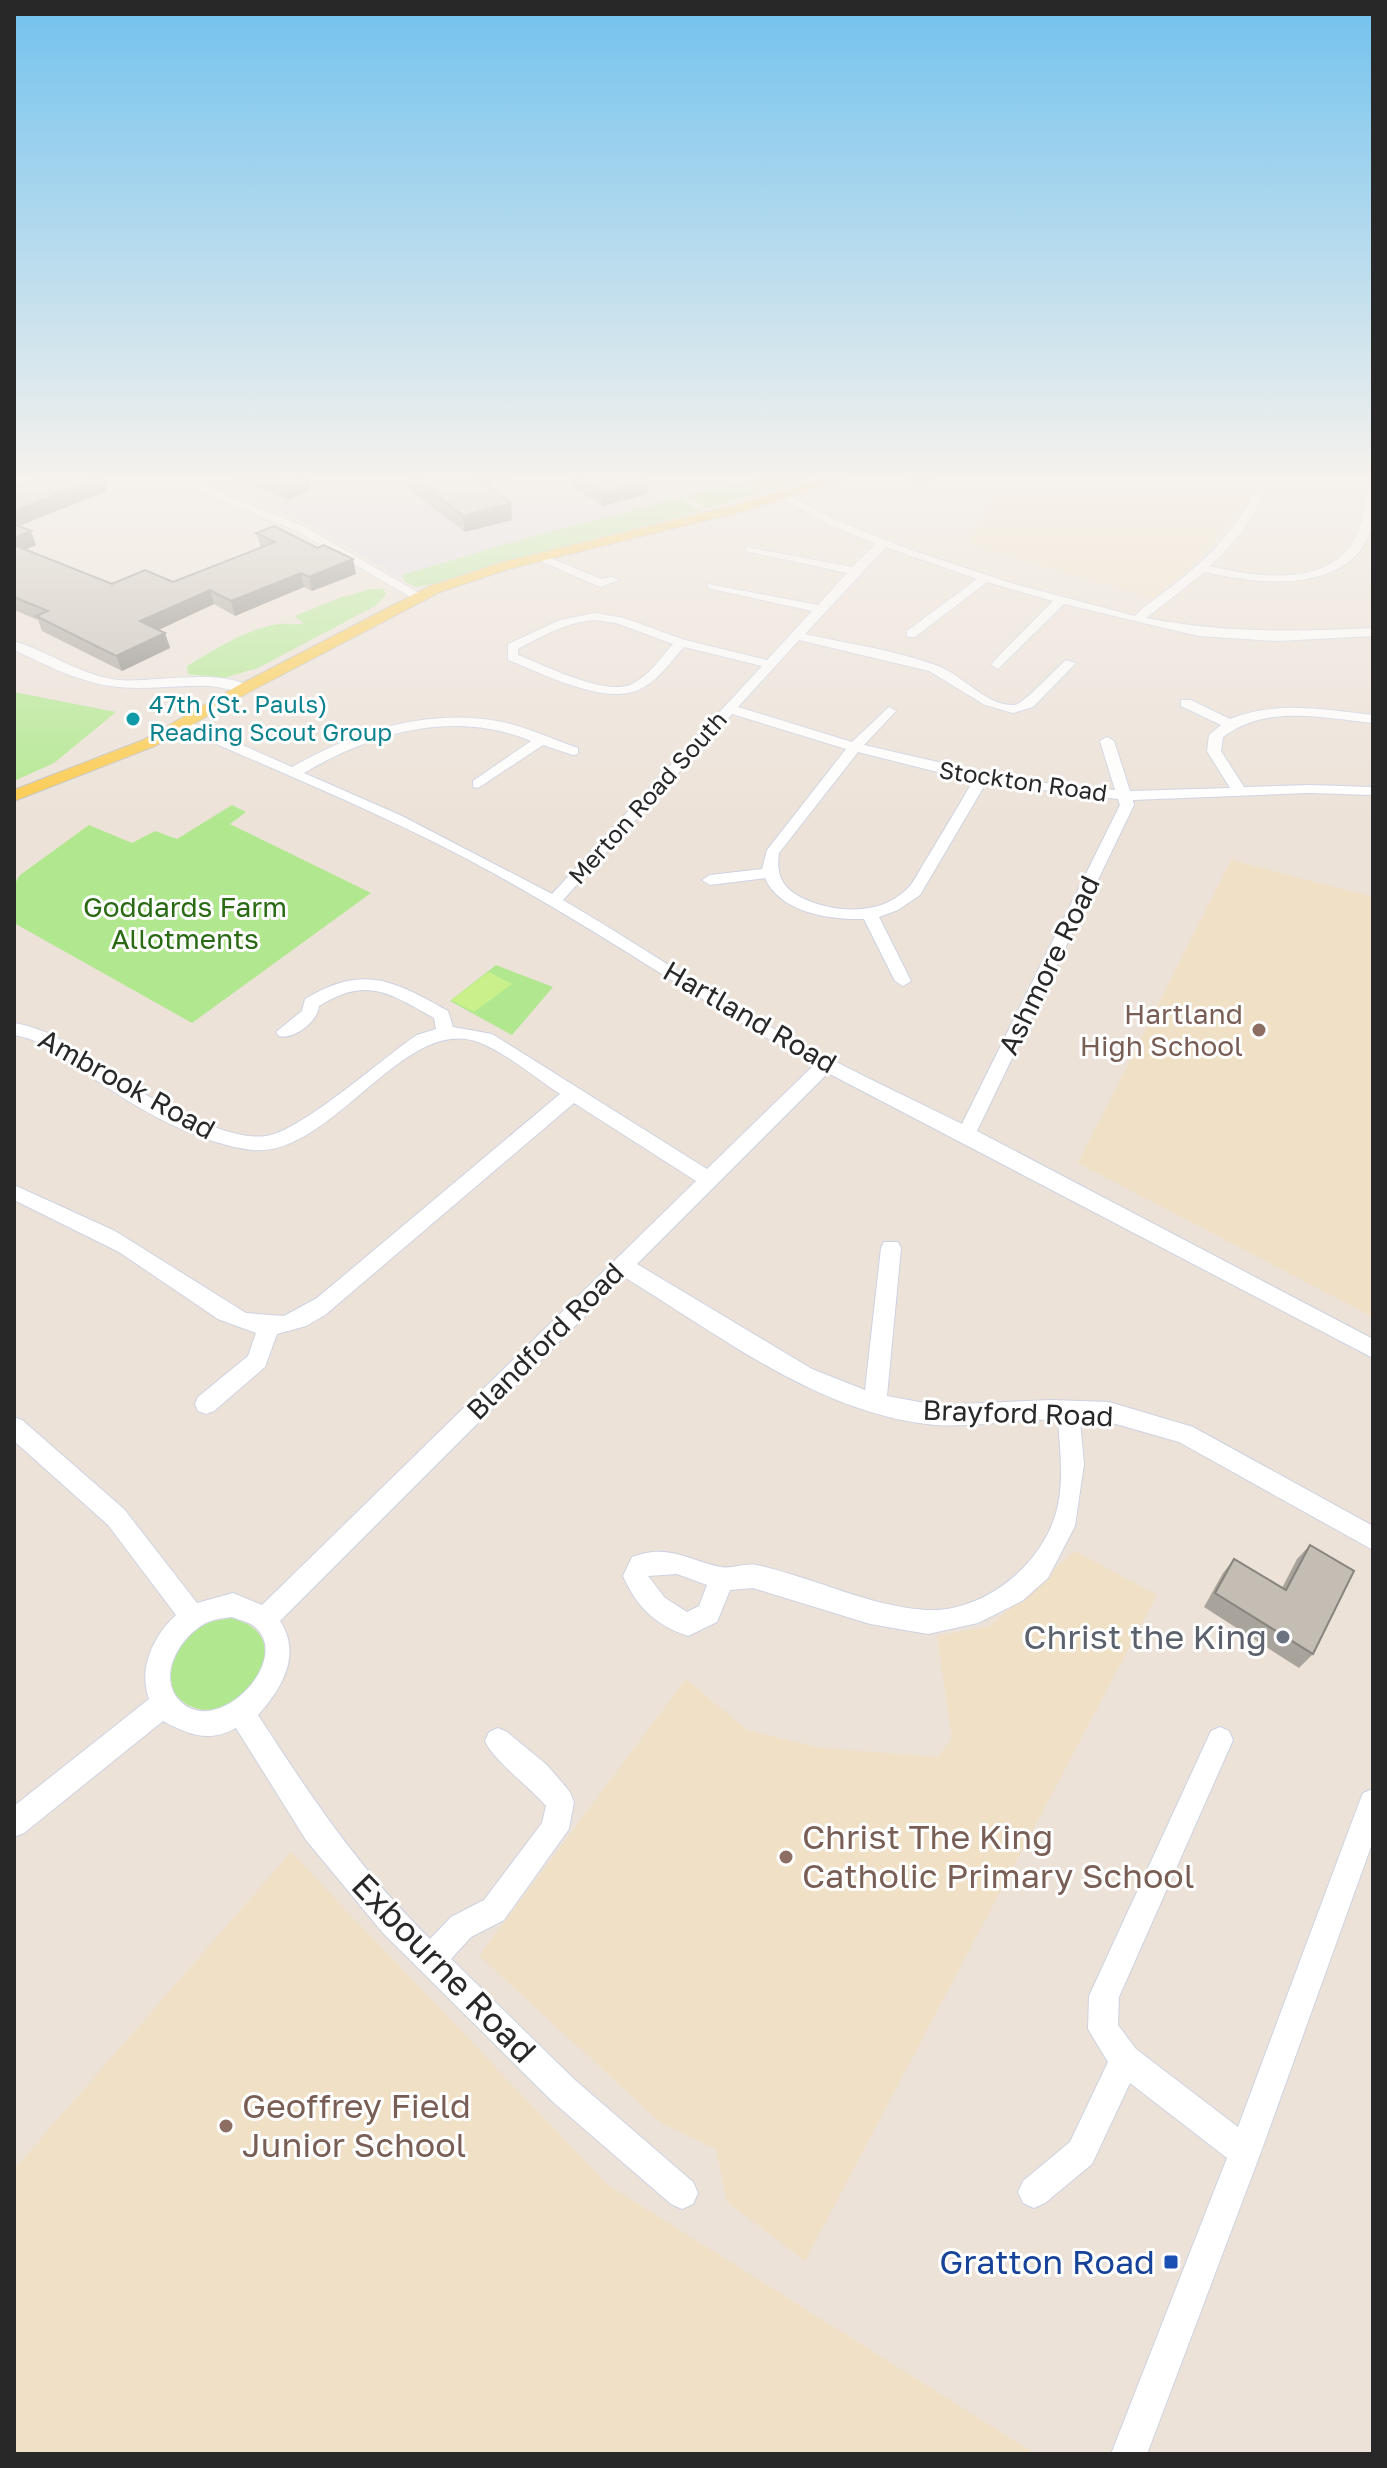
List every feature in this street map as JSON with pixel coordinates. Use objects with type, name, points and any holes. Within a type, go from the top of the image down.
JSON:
[{"type":"main road","points":[[14,796],[127,753],[185,725],[245,688],[432,591]]},
{"type":"street","points":[[410,591],[418,596]]},
{"type":"street","points":[[737,591],[821,609]]},
{"type":"street","name":"Merton Road South","points":[[554,901],[837,591]]},
{"type":"street","points":[[911,634],[968,591]]},
{"type":"street","points":[[1031,591],[1138,620],[1198,632],[1278,637],[1373,630]]},
{"type":"street","points":[[1138,620],[1173,591]]},
{"type":"street","points":[[998,665],[1061,600]]},
{"type":"street","points":[[681,643],[639,686],[628,691],[609,692],[512,657],[512,647],[543,631],[582,617],[605,618],[681,643],[768,664]]},
{"type":"street","points":[[795,635],[933,668],[987,702],[1011,709],[1024,707],[1037,693],[1069,671]]},
{"type":"street","points":[[14,645],[101,681],[125,684],[215,681],[245,688]]},
{"type":"street","points":[[185,681],[221,703]]},
{"type":"street","points":[[1186,703],[1228,723]]},
{"type":"street","name":"Stockton Road","points":[[729,709],[913,765],[1048,790],[1122,795],[1343,788],[1373,791]]},
{"type":"street","points":[[889,711],[854,748],[772,853],[770,873],[780,890],[801,904],[834,913],[870,914],[896,905],[914,892],[981,780]]},
{"type":"street","points":[[1239,791],[1214,751],[1216,735],[1228,723],[1245,716],[1279,712],[1373,719]]},
{"type":"street","points":[[293,773],[322,754],[360,739],[437,723],[467,722],[507,727],[573,751]]},
{"type":"street","name":"Hartland Road","points":[[185,725],[397,819],[499,870],[734,1013],[826,1064],[1312,1314],[1373,1349]]},
{"type":"street","points":[[478,784],[541,740]]},
{"type":"street","points":[[1107,741],[1122,795]]},
{"type":"street","name":"Ashmore Road","points":[[966,1134],[1127,805],[1122,795]]},
{"type":"street","points":[[710,880],[770,873]]},
{"type":"street","points":[[870,914],[903,981]]},
{"type":"street","points":[[285,1032],[310,1013],[311,1003],[330,990],[360,981],[384,984],[442,1015],[445,1031],[486,1038],[709,1180]]},
{"type":"street","name":"Ambrook Road","points":[[14,1029],[36,1031],[117,1086],[227,1139],[265,1143],[299,1129],[405,1050],[445,1031]]},
{"type":"street","name":"Blandford Road","points":[[266,1618],[826,1064]]},
{"type":"street","points":[[18,1198],[55,1207],[136,1252],[239,1321],[269,1327],[303,1320],[324,1304],[572,1094]]},
{"type":"street","points":[[875,1403],[891,1248]]},
{"type":"street","name":"Brayford Road","points":[[622,1265],[804,1376],[875,1403],[936,1415],[1068,1410],[1109,1412],[1185,1434],[1373,1539]]},
{"type":"street","name":"Hartland Road","points":[[1312,1314],[1373,1340]]},
{"type":"street","points":[[206,1404],[257,1361],[269,1327]]},
{"type":"street","points":[[722,1579],[753,1576],[870,1612],[928,1622],[969,1615],[1013,1593],[1039,1570],[1067,1518],[1073,1464],[1068,1410]]},
{"type":"street","points":[[14,1427],[116,1517],[193,1617]]},
{"type":"street","points":[[233,1605],[251,1609],[266,1618],[275,1631],[279,1647],[277,1665],[270,1683],[258,1699],[241,1712],[206,1723],[175,1715],[164,1704],[157,1687],[157,1668],[164,1649],[176,1631],[193,1617],[213,1608],[233,1605]]},
{"type":"street","points":[[14,1823],[164,1704]]},
{"type":"street","name":"Exbourne Road","points":[[241,1712],[316,1830],[393,1923],[564,2091],[682,2193]]},
{"type":"street","points":[[1220,1740],[1104,1996],[1103,2029],[1125,2060],[1245,2152]]},
{"type":"street","points":[[431,1959],[461,1927],[494,1910],[555,1829],[560,1802],[537,1775],[498,1741]]},
{"type":"street","points":[[1129,2454],[1245,2152],[1373,1803]]},
{"type":"street","points":[[1034,2192],[1081,2153],[1125,2060]]},
{"type":"shaded area","points":[[1128,591],[1163,591],[1155,599]]},
{"type":"shaded area","name":"Hartland High School","points":[[1231,860],[1373,897],[1373,1317],[1078,1163]]},
{"type":"shaded area","name":"Christ The King Catholic Primary School","points":[[1075,1551],[1157,1595],[805,2261],[727,2202],[716,2149],[661,2123],[479,1956],[686,1679],[747,1730],[821,1748],[938,1757],[952,1738],[937,1636],[990,1626]]},
{"type":"shaded area","points":[[291,1852],[608,2185],[1036,2454],[14,2454],[14,2169]]},
{"type":"green space","points":[[364,591],[384,591],[386,595],[375,606],[258,668],[224,678],[188,674],[187,666],[243,635],[267,626],[303,623],[295,616]]},
{"type":"green space","points":[[14,692],[116,712],[54,763],[14,781]]},
{"type":"green space","name":"Goddards Farm Allotments","points":[[232,805],[246,812],[230,824],[371,893],[192,1023],[14,923],[14,885],[20,875],[89,825],[132,843],[155,831],[177,839]]},
{"type":"green space","points":[[496,965],[553,987],[512,1035],[450,1001]]},
{"type":"green space","points":[[489,972],[512,984],[474,1012],[451,1000]]},
{"type":"green space","points":[[231,1618],[253,1628],[263,1642],[264,1660],[258,1677],[245,1693],[228,1705],[209,1710],[190,1706],[179,1698],[173,1688],[172,1665],[177,1653],[183,1642],[201,1626]]},
{"type":"building","points":[[14,591],[207,591],[140,621],[165,633],[116,656],[36,616],[48,611],[14,597]]},
{"type":"building","points":[[212,591],[256,591],[231,601]]},
{"type":"building","name":"Christ the King","points":[[1310,1545],[1354,1571],[1313,1654],[1215,1593],[1234,1559],[1286,1590]]},
{"type":"place","name":"47th (St. Pauls) Reading Scout Group","points":[[133,719]]},
{"type":"place","name":"Hartland High School","points":[[1259,1030]]},
{"type":"place","name":"Christ the King","points":[[1283,1637]]},
{"type":"place","name":"Christ The King Catholic Primary School","points":[[786,1857]]},
{"type":"place","name":"Geoffrey Field Junior School","points":[[226,2126]]},
{"type":"place","name":"Gratton Road","points":[[1171,2262]]}]
